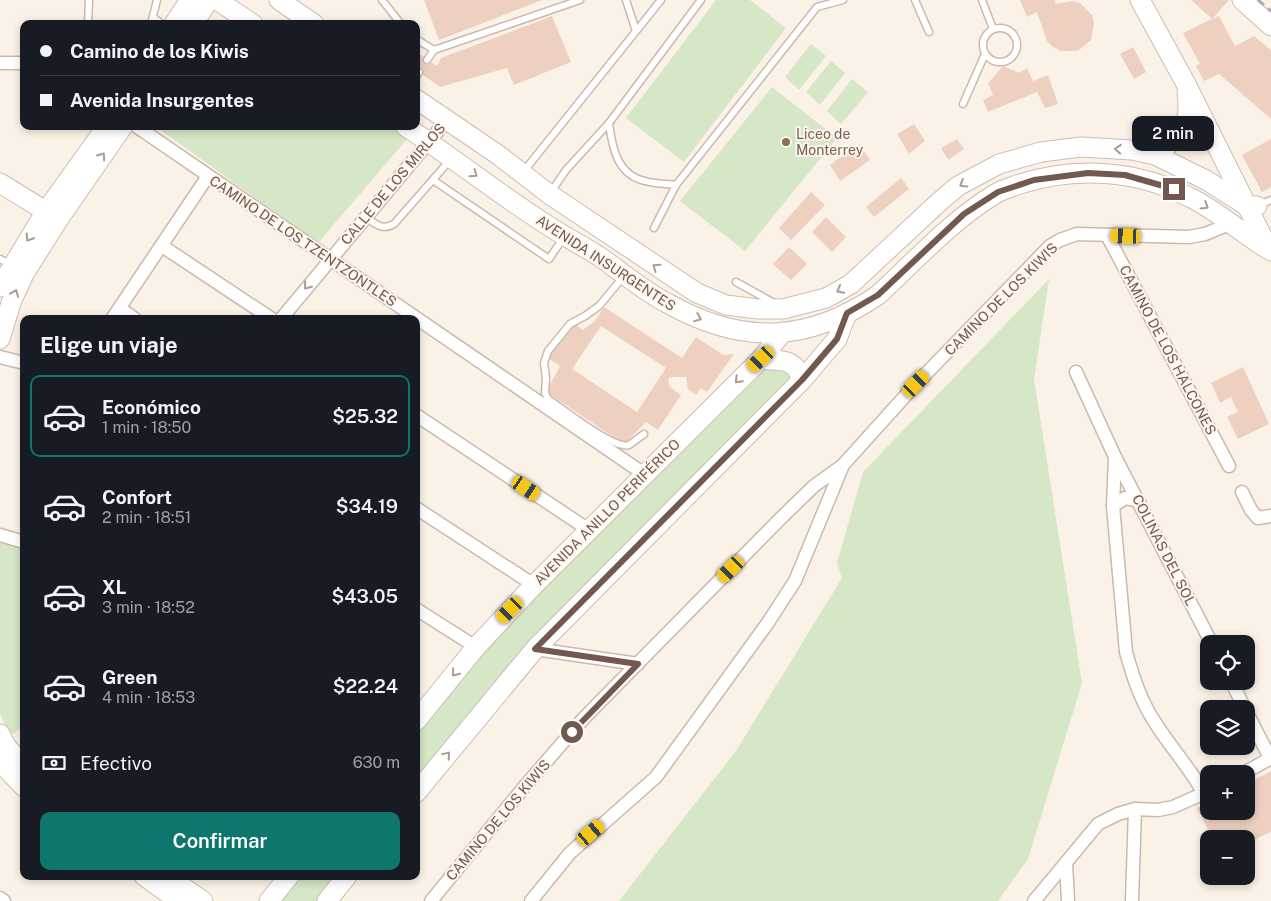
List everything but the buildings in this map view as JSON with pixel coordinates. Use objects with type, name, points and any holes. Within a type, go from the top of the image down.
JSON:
[{"type":"main road","points":[[177,20],[190,0]]},
{"type":"main road","points":[[196,20],[209,0]]},
{"type":"main road","points":[[217,0],[247,20]]},
{"type":"main road","points":[[279,0],[308,20]]},
{"type":"main road","points":[[1242,0],[1271,26]]},
{"type":"main road","points":[[1142,1],[1185,82],[1258,204]]},
{"type":"main road","points":[[1142,1],[1258,204],[1270,247]]},
{"type":"main road","points":[[1155,155],[1185,128],[1189,105],[1185,82]]},
{"type":"main road","name":"AVENIDA INSURGENTES","points":[[420,102],[523,172],[549,194],[697,293],[726,305],[758,309],[783,309],[826,298],[851,284],[958,186],[999,164],[1041,152],[1081,147],[1132,150],[1155,155],[1258,204]]},
{"type":"main road","points":[[0,339],[16,289],[35,255],[52,215],[105,130]]},
{"type":"main road","points":[[0,287],[6,262],[52,215],[119,130]]},
{"type":"main road","name":"AVENIDA INSURGENTES","points":[[411,130],[667,304],[721,328],[757,334],[815,327],[847,313],[878,295],[964,214],[998,192],[1034,180],[1088,173],[1106,173],[1141,178],[1174,189],[1191,198],[1270,247]]},
{"type":"main road","points":[[0,183],[52,215]]},
{"type":"main road","points":[[420,788],[535,649],[802,380],[837,339],[847,313]]},
{"type":"main road","name":"AVENIDA ANILLO PERIFÉRICO","points":[[420,716],[476,647],[534,585],[761,359],[783,332]]},
{"type":"main road","points":[[761,359],[788,362],[797,368],[802,380]]},
{"type":"main road","points":[[2,748],[20,763]]},
{"type":"main road","points":[[2,748],[20,781]]},
{"type":"main road","points":[[150,880],[179,901]]},
{"type":"main road","points":[[173,880],[203,901]]},
{"type":"main road","points":[[269,901],[286,880]]},
{"type":"main road","points":[[327,901],[344,880]]},
{"type":"street","points":[[0,63],[20,63]]},
{"type":"street","name":"CALLE DE LOS MIRLOS","points":[[284,315],[447,120]]},
{"type":"street","name":"CAMINO DE LOS TZENTZONTLES","points":[[142,130],[412,315]]},
{"type":"street","points":[[115,315],[208,176]]},
{"type":"street","name":"CAMINO DE LOS KIWIS","points":[[431,901],[525,786],[584,718],[781,518],[814,486],[843,465],[916,384],[1050,246],[1077,234],[1189,237],[1205,234],[1232,224]]},
{"type":"street","name":"CAMINO DE LOS HALCONES","points":[[1107,235],[1229,466]]},
{"type":"street","points":[[162,246],[266,315]]},
{"type":"street","points":[[120,308],[130,315]]},
{"type":"street","name":"CAMINO DE LOS TZENTZONTLES","points":[[420,321],[644,474]]},
{"type":"street","points":[[0,358],[20,362]]},
{"type":"street","name":"COLINAS DEL SOL","points":[[1076,372],[1115,457],[1207,635]]},
{"type":"street","points":[[420,418],[589,530]]},
{"type":"street","points":[[1115,457],[1113,506],[1126,652],[1132,675],[1155,722],[1200,785]]},
{"type":"street","name":"CAMINO DE LOS KIWIS","points":[[531,901],[570,853],[656,777],[771,617],[795,581],[806,558],[843,465]]},
{"type":"street","points":[[1242,492],[1251,510],[1258,518],[1271,516]]},
{"type":"street","points":[[1113,506],[1125,498],[1139,500]]},
{"type":"street","points":[[420,511],[534,585]]},
{"type":"street","points":[[0,535],[20,541]]},
{"type":"street","points":[[420,612],[476,647]]},
{"type":"street","points":[[535,649],[638,664]]},
{"type":"street","points":[[1255,727],[1271,758],[1255,767]]},
{"type":"street","points":[[1034,901],[1098,824],[1118,814],[1135,809],[1158,810],[1172,807],[1200,795]]},
{"type":"street","points":[[1132,901],[1135,809]]},
{"type":"street","points":[[1066,863],[1068,901]]},
{"type":"street","points":[[0,898],[4,901]]},
{"type":"lane","points":[[88,20],[90,0]]},
{"type":"lane","points":[[152,20],[157,0]]},
{"type":"lane","points":[[382,0],[398,20]]},
{"type":"lane","points":[[427,60],[434,50],[580,0]]},
{"type":"lane","points":[[626,0],[636,30]]},
{"type":"lane","points":[[523,172],[661,0]]},
{"type":"lane","points":[[549,194],[566,170],[609,123],[701,0]]},
{"type":"lane","points":[[654,228],[676,185],[816,4],[843,0]]},
{"type":"lane","points":[[915,0],[928,32]]},
{"type":"lane","points":[[982,0],[993,29]]},
{"type":"lane","points":[[993,29],[1009,30],[1016,39],[1016,50],[1010,59],[1000,62],[994,61],[985,54],[983,48],[985,37],[993,29]]},
{"type":"lane","points":[[420,41],[434,50]]},
{"type":"lane","points":[[963,104],[985,54]]},
{"type":"lane","points":[[609,123],[612,149],[624,169],[633,176],[645,181],[676,185]]},
{"type":"lane","points":[[365,217],[381,228],[388,228],[394,224],[452,158]]},
{"type":"lane","points":[[433,180],[549,259],[565,236]]},
{"type":"lane","points":[[625,274],[599,306],[570,324],[548,351],[544,363],[545,393],[548,398],[580,421],[618,445],[629,446],[644,434]]},
{"type":"lane","points":[[736,282],[783,309]]},
{"type":"green space","points":[[716,0],[750,0],[786,28],[684,162],[626,118]]},
{"type":"green space","points":[[811,44],[826,56],[799,90],[785,77]]},
{"type":"green space","points":[[831,61],[845,73],[820,105],[806,92]]},
{"type":"green space","points":[[852,79],[868,92],[841,124],[827,111]]},
{"type":"green space","points":[[772,87],[837,138],[745,251],[680,201]]},
{"type":"green space","points":[[161,130],[396,130],[408,138],[318,243]]},
{"type":"green space","points":[[1049,279],[1034,379],[1082,683],[1028,859],[998,901],[619,901],[736,751],[842,578],[837,563],[863,472]]},
{"type":"green space","points":[[768,366],[796,374],[420,780],[420,724],[502,627]]},
{"type":"green space","points":[[0,540],[20,546],[20,729],[9,736],[0,713]]},
{"type":"green space","points":[[294,880],[337,880],[319,901],[276,901]]},
{"type":"railway","points":[[1258,0],[1271,11]]},
{"type":"place","name":"Liceo de Monterrey","points":[[786,142]]},
{"type":"route","points":[[572,732],[638,664],[535,649],[802,380],[837,339],[847,313],[863,306],[878,295],[964,214],[998,192],[1034,180],[1088,173],[1125,175],[1141,178],[1174,189]]}]
